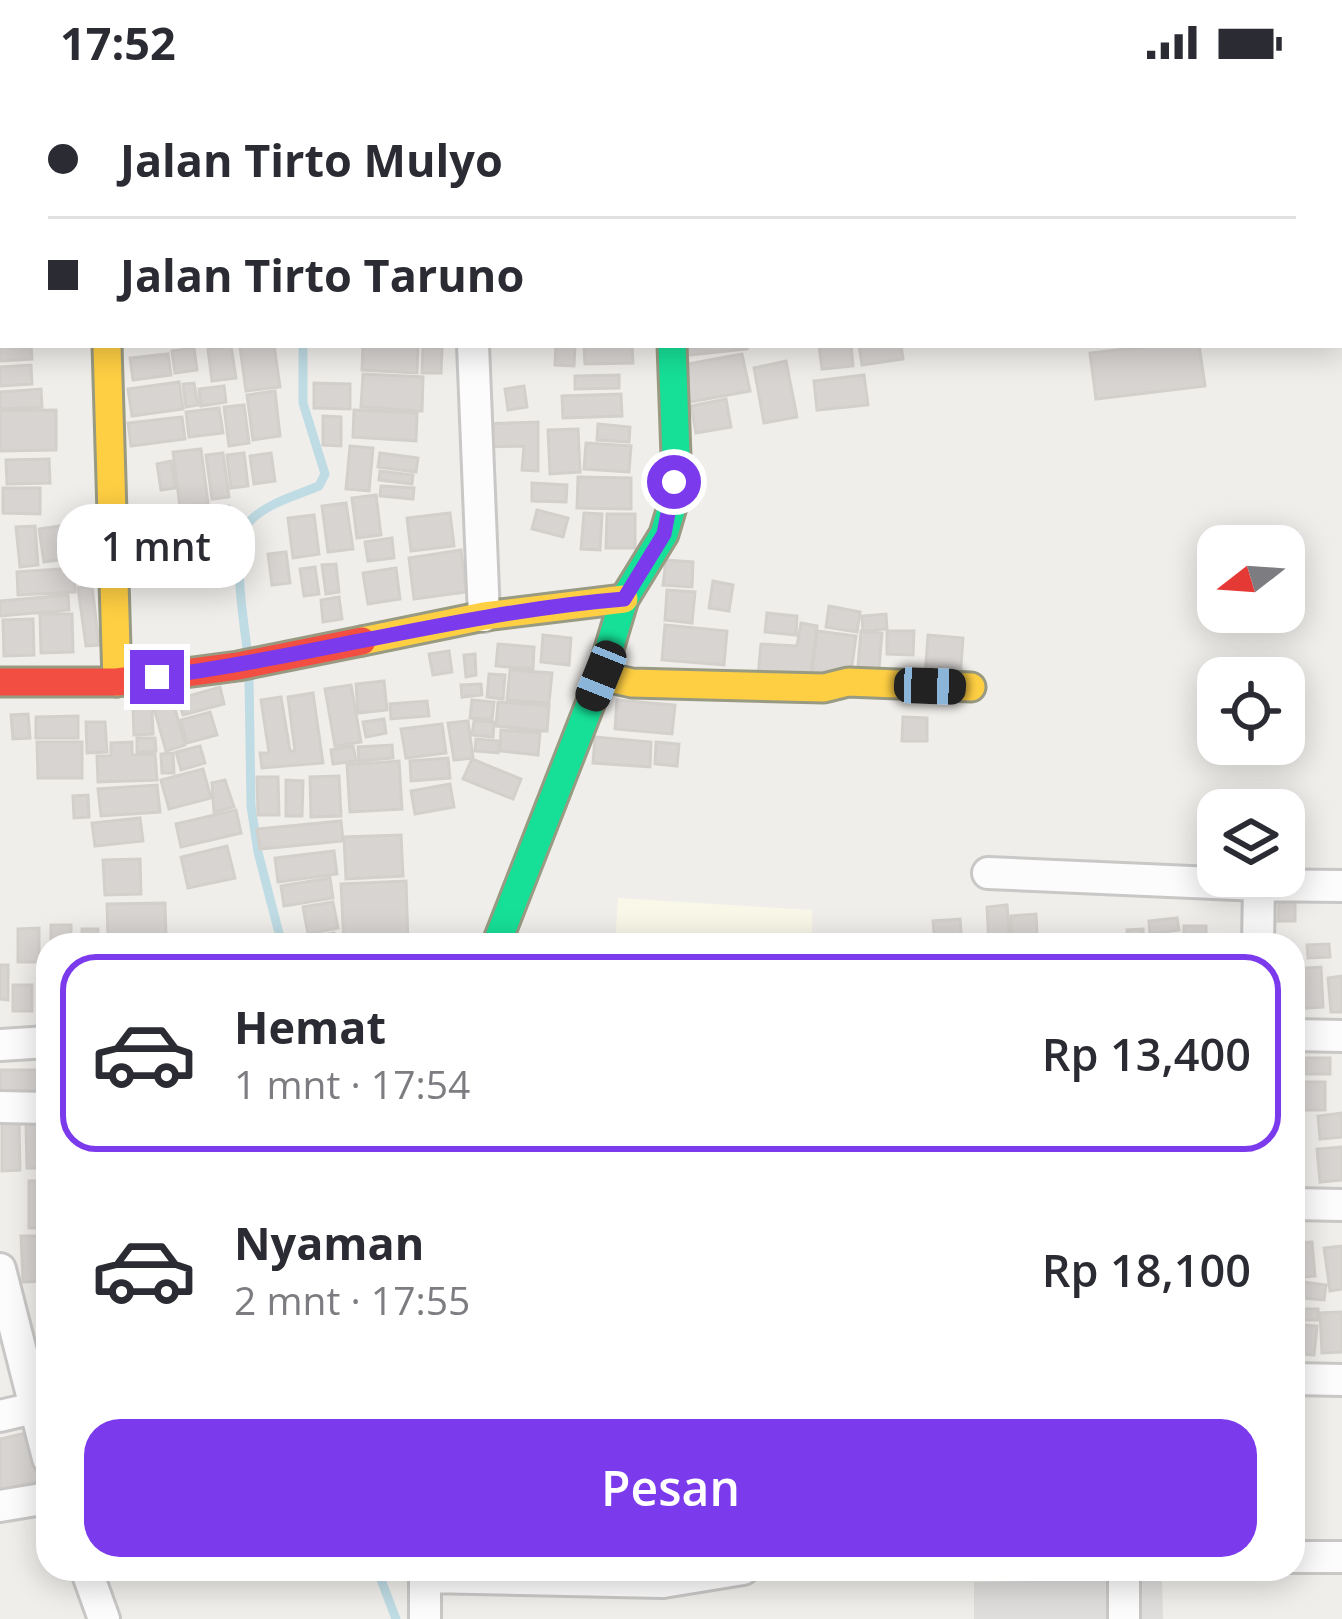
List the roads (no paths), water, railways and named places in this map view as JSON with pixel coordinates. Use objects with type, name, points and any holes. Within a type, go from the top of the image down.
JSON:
[{"type":"street","points":[[107,348],[117,682]]},
{"type":"street","points":[[473,348],[484,616]]},
{"type":"street","points":[[501,933],[601,676],[624,599],[664,534],[672,507],[676,456],[672,348]]},
{"type":"street","points":[[0,682],[117,682],[250,662],[484,616],[624,599]]},
{"type":"street","points":[[601,676],[632,683],[971,687]]},
{"type":"street","points":[[988,873],[1197,882]]},
{"type":"street","points":[[1305,886],[1342,886]]},
{"type":"street","points":[[1258,933],[1259,897]]},
{"type":"street","points":[[1305,1035],[1342,1036]]},
{"type":"street","points":[[0,1046],[36,1043]]},
{"type":"street","points":[[0,1107],[36,1108]]},
{"type":"street","points":[[1305,1204],[1342,1205]]},
{"type":"street","points":[[0,1269],[36,1390],[0,1416]]},
{"type":"street","points":[[1305,1379],[1342,1379]]},
{"type":"street","points":[[0,1506],[36,1500]]},
{"type":"street","points":[[1305,1557],[1342,1557]]},
{"type":"street","points":[[90,1581],[104,1619]]},
{"type":"street","points":[[425,1581],[425,1619]]},
{"type":"street","points":[[637,1581],[669,1581]]},
{"type":"street","points":[[1124,1581],[1124,1619]]},
{"type":"waterway","points":[[247,649],[240,582],[244,530],[266,509],[319,486],[325,474],[303,403],[303,348]]},
{"type":"waterway","points":[[249,678],[251,806],[279,933]]},
{"type":"waterway","points":[[382,1581],[396,1619]]}]
